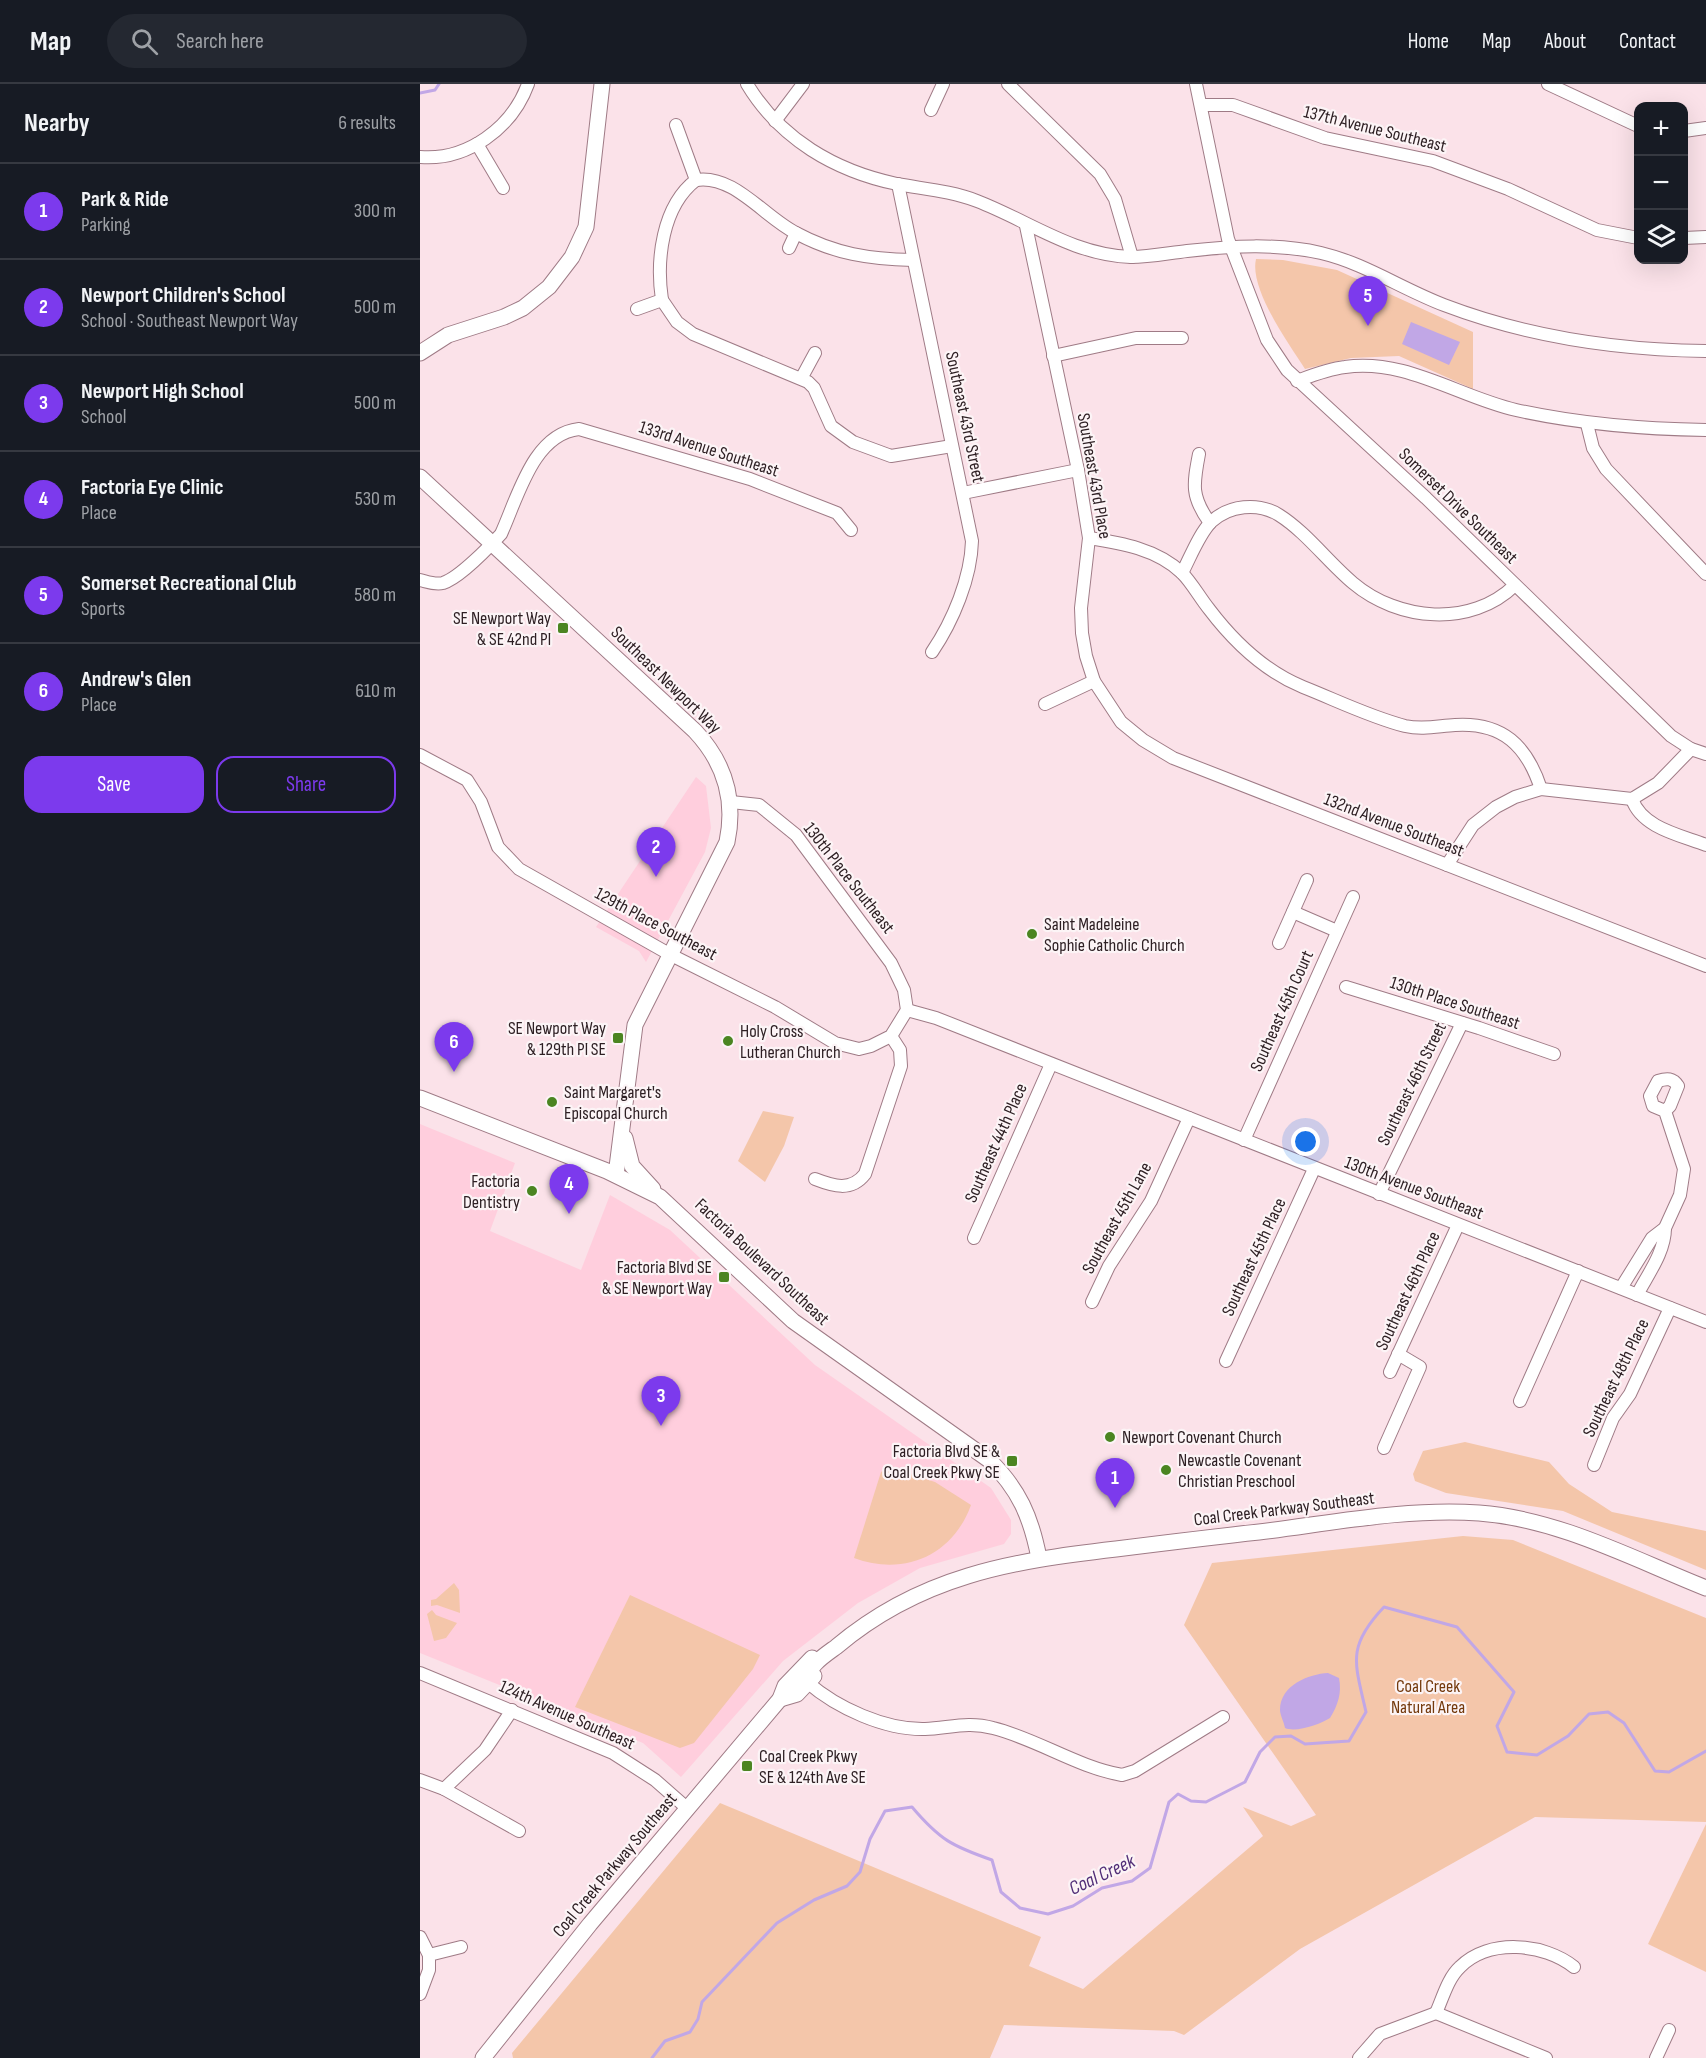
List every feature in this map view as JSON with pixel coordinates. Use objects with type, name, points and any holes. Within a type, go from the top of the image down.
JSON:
[{"type":"main road","points":[[420,353],[448,335],[504,317],[523,308],[549,287],[572,257],[586,227],[602,84]]},
{"type":"main road","name":"Southeast Newport Way","points":[[420,477],[707,744],[721,768],[731,802],[731,823],[727,842],[635,1025],[616,1175]]},
{"type":"main road","name":"Factoria Boulevard Southeast","points":[[420,1098],[616,1175],[660,1197],[793,1322],[997,1468],[1018,1492],[1027,1508],[1039,1558]]},
{"type":"main road","points":[[623,1120],[629,1161],[660,1197]]},
{"type":"main road","name":"Coal Creek Parkway Southeast","points":[[483,2058],[590,1924],[780,1699],[785,1686],[814,1656],[856,1623],[868,1623],[935,1586],[995,1567],[1039,1558],[1443,1511],[1481,1513],[1539,1523],[1706,1588]]},
{"type":"main road","points":[[807,1682],[809,1671],[815,1665],[868,1623]]},
{"type":"main road","name":"Coal Creek Parkway Southeast","points":[[780,1699],[797,1694],[807,1682]]},
{"type":"street","points":[[420,157],[445,156],[477,144],[506,121],[528,84]]},
{"type":"street","points":[[747,84],[775,121],[799,142],[834,164],[898,184],[954,193],[994,208],[1026,225],[1086,250],[1132,257],[1232,247],[1286,248],[1349,261],[1444,305],[1547,336],[1600,345],[1706,351]]},
{"type":"street","points":[[775,121],[803,84]]},
{"type":"street","points":[[931,110],[943,84]]},
{"type":"street","points":[[1008,84],[1100,174],[1115,199],[1132,257]]},
{"type":"street","name":"Somerset Drive Southeast","points":[[1196,84],[1202,105],[1215,185],[1232,247],[1267,340],[1297,381],[1426,498],[1671,736],[1691,749],[1706,754]]},
{"type":"street","points":[[1548,84],[1634,124]]},
{"type":"street","name":"137th Avenue Southeast","points":[[1202,105],[1233,105],[1317,136],[1432,160],[1508,189],[1597,230],[1634,237]]},
{"type":"street","points":[[676,125],[696,180]]},
{"type":"street","points":[[1688,130],[1706,128]]},
{"type":"street","points":[[477,144],[503,188]]},
{"type":"street","points":[[913,260],[856,256],[796,234],[726,184],[706,179],[696,180],[679,195],[670,214],[662,247],[662,300],[676,322],[693,334],[802,377],[814,388],[831,426],[853,442],[891,456],[952,446]]},
{"type":"street","name":"Southeast 43rd Street","points":[[898,184],[972,541],[969,567],[942,636],[932,652]]},
{"type":"street","name":"Southeast 43rd Place","points":[[1026,225],[1078,470],[1089,538],[1081,608],[1082,633],[1094,681]]},
{"type":"street","points":[[789,248],[796,234]]},
{"type":"street","points":[[1688,238],[1706,237]]},
{"type":"street","points":[[637,309],[662,300]]},
{"type":"street","points":[[1053,356],[1136,338],[1182,338]]},
{"type":"street","points":[[802,377],[815,353]]},
{"type":"street","points":[[1297,381],[1345,367],[1382,366],[1413,374],[1492,404],[1587,424],[1706,430]]},
{"type":"street","points":[[1587,424],[1593,448],[1606,469],[1706,574]]},
{"type":"street","name":"133rd Avenue Southeast","points":[[492,544],[501,534],[535,460],[549,441],[568,430],[590,430],[750,479],[837,513],[851,530]]},
{"type":"street","points":[[1199,454],[1195,476],[1196,498],[1210,523]]},
{"type":"street","points":[[963,493],[1078,470]]},
{"type":"street","points":[[1182,573],[1210,523],[1239,507],[1270,511],[1287,522],[1354,584],[1386,602],[1412,611],[1438,615],[1470,611],[1490,605],[1515,585]]},
{"type":"street","points":[[1089,538],[1133,546],[1153,554],[1182,573],[1230,635],[1274,672],[1297,684],[1406,726],[1430,728],[1475,725],[1494,730],[1524,751],[1533,764],[1541,789]]},
{"type":"street","points":[[420,580],[437,584],[450,580],[492,544]]},
{"type":"street","points":[[1045,704],[1094,681]]},
{"type":"street","name":"132nd Avenue Southeast","points":[[1094,681],[1121,722],[1165,754],[1706,966]]},
{"type":"street","points":[[1447,865],[1461,840],[1484,816],[1515,797],[1541,789],[1632,799],[1658,783],[1691,749]]},
{"type":"street","name":"129th Place Southeast","points":[[420,755],[468,780],[481,802],[498,846],[519,869],[671,955],[751,994],[841,1046],[859,1048],[871,1046],[891,1036]]},
{"type":"street","points":[[1632,799],[1636,809],[1646,820],[1706,845]]},
{"type":"street","name":"130th Place Southeast","points":[[731,802],[759,805],[796,835],[891,963],[904,990],[907,1010]]},
{"type":"street","points":[[1279,943],[1307,880]]},
{"type":"street","name":"Southeast 45th Court","points":[[1244,1140],[1353,897]]},
{"type":"street","points":[[1293,912],[1337,932]]},
{"type":"street","name":"130th Place Southeast","points":[[1346,987],[1554,1054]]},
{"type":"street","points":[[815,1179],[831,1185],[846,1186],[859,1181],[865,1174],[901,1066],[900,1050],[891,1036],[907,1010]]},
{"type":"street","name":"130th Avenue Southeast","points":[[907,1010],[936,1018],[1706,1322]]},
{"type":"street","name":"Southeast 46th Street","points":[[1379,1194],[1462,1023]]},
{"type":"street","name":"Southeast 44th Place","points":[[975,1238],[1051,1064]]},
{"type":"street","points":[[1636,1295],[1654,1264],[1665,1237],[1665,1228],[1680,1195],[1684,1169],[1665,1111]]},
{"type":"street","name":"Southeast 45th Lane","points":[[1092,1302],[1109,1266],[1151,1201],[1188,1118]]},
{"type":"street","name":"Southeast 45th Place","points":[[1226,1360],[1314,1169]]},
{"type":"street","name":"Southeast 46th Place","points":[[1390,1372],[1458,1225]]},
{"type":"street","points":[[1621,1288],[1652,1238],[1665,1228]]},
{"type":"street","points":[[1520,1401],[1578,1271]]},
{"type":"street","name":"Southeast 48th Place","points":[[1594,1465],[1613,1418],[1630,1394],[1670,1308]]},
{"type":"street","points":[[1384,1448],[1420,1366],[1398,1354]]},
{"type":"street","name":"124th Avenue Southeast","points":[[420,1673],[592,1743],[630,1762],[688,1809]]},
{"type":"street","points":[[807,1682],[841,1706],[890,1724],[917,1729],[957,1724],[982,1725],[1122,1775],[1135,1771],[1223,1717]]},
{"type":"street","points":[[444,1789],[485,1750],[512,1710]]},
{"type":"street","points":[[420,1780],[444,1789],[519,1831]]},
{"type":"street","points":[[420,1937],[429,1955],[429,1970],[420,1994]]},
{"type":"street","points":[[429,1955],[461,1947]]},
{"type":"street","points":[[1436,2013],[1458,1968],[1477,1954],[1504,1947],[1538,1951],[1564,1959],[1574,1967]]},
{"type":"street","points":[[1359,2058],[1380,2034],[1436,2013],[1546,2058]]},
{"type":"street","points":[[1656,2058],[1669,2030]]},
{"type":"shaded area","points":[[1411,322],[1460,342],[1449,365],[1402,344]]},
{"type":"shaded area","points":[[696,777],[706,786],[711,828],[705,852],[646,962],[639,951],[596,927]]},
{"type":"shaded area","points":[[420,1124],[515,1163],[490,1231],[581,1270],[610,1195],[670,1230],[815,1365],[991,1488],[1011,1520],[1011,1534],[1004,1544],[920,1568],[858,1603],[783,1661],[681,1777],[643,1743],[420,1653]]},
{"type":"shaded area","points":[[1328,1673],[1339,1678],[1340,1683],[1339,1699],[1330,1718],[1302,1729],[1285,1728],[1280,1710],[1285,1694],[1297,1682]]},
{"type":"green space","points":[[1256,259],[1283,260],[1337,270],[1473,332],[1473,389],[1399,356],[1351,358],[1305,369],[1264,300],[1255,271]]},
{"type":"green space","points":[[763,1111],[794,1117],[784,1146],[765,1182],[738,1161]]},
{"type":"green space","points":[[1465,1442],[1549,1462],[1569,1484],[1612,1512],[1706,1531],[1706,1570],[1563,1511],[1446,1493],[1415,1481],[1413,1474],[1423,1451]]},
{"type":"green space","points":[[889,1467],[935,1482],[971,1505],[963,1522],[939,1549],[908,1563],[891,1565],[854,1558],[881,1472]]},
{"type":"green space","name":"Coal Creek Natural Area","points":[[1463,1536],[1513,1540],[1706,1618],[1706,1822],[1535,1817],[1300,1949],[1184,2035],[1174,2031],[1004,2025],[990,2058],[513,2058],[512,2053],[720,1803],[1041,1937],[1029,1966],[1083,1989],[1263,1836],[1243,1807],[1291,1826],[1316,1815],[1184,1625],[1212,1563]]},
{"type":"green space","points":[[454,1583],[459,1590],[460,1613],[437,1605],[431,1606],[431,1600],[436,1599]]},
{"type":"green space","points":[[630,1595],[760,1655],[753,1669],[694,1743],[680,1748],[575,1707]]},
{"type":"green space","points":[[432,1610],[436,1615],[457,1623],[446,1638],[434,1641],[427,1614]]},
{"type":"green space","points":[[1706,1824],[1706,1972],[1648,1944]]},
{"type":"waterway","points":[[420,93],[435,90],[439,84]]},
{"type":"waterway","name":"Coal Creek","points":[[652,2058],[665,2041],[690,2032],[698,2019],[702,2002],[777,1923],[814,1900],[847,1886],[860,1872],[870,1839],[885,1811],[912,1807],[939,1835],[948,1841],[992,1860],[1001,1892],[1020,1908],[1048,1914],[1073,1906],[1102,1888],[1132,1881],[1150,1868],[1169,1802],[1178,1794],[1191,1801],[1206,1802],[1245,1782],[1260,1752],[1275,1737],[1291,1736],[1305,1744],[1349,1741],[1366,1712],[1357,1668],[1359,1645],[1364,1633],[1384,1607],[1457,1627],[1514,1692],[1497,1726],[1507,1752],[1537,1755],[1568,1736],[1589,1714],[1608,1712],[1624,1723],[1655,1771],[1669,1772],[1706,1751]]},
{"type":"place","name":"Somerset Recreational Club","points":[[1368,326]]},
{"type":"place","name":"SE Newport Way & SE 42nd Pl","points":[[563,628]]},
{"type":"place","name":"Newport Children's School","points":[[656,877]]},
{"type":"place","name":"Saint Madeleine Sophie Catholic Church","points":[[1032,934]]},
{"type":"place","name":"SE Newport Way & 129th Pl SE","points":[[618,1038]]},
{"type":"place","name":"Holy Cross Lutheran Church","points":[[728,1041]]},
{"type":"place","name":"Andrew's Glen","points":[[454,1072]]},
{"type":"place","name":"Saint Margaret's Episcopal Church","points":[[552,1102]]},
{"type":"place","name":"Factoria Dentistry","points":[[532,1191]]},
{"type":"place","name":"Factoria Eye Clinic","points":[[569,1214]]},
{"type":"place","name":"Factoria Blvd SE & SE Newport Way","points":[[724,1277]]},
{"type":"place","name":"Newport High School","points":[[661,1426]]},
{"type":"place","name":"Newport Covenant Church","points":[[1110,1437]]},
{"type":"place","name":"Factoria Blvd SE & Coal Creek Pkwy SE","points":[[1012,1461]]},
{"type":"place","name":"Newcastle Covenant Christian Preschool","points":[[1166,1470]]},
{"type":"place","name":"Park & Ride","points":[[1115,1508]]},
{"type":"place","name":"Coal Creek Pkwy SE & 124th Ave SE","points":[[747,1766]]}]
